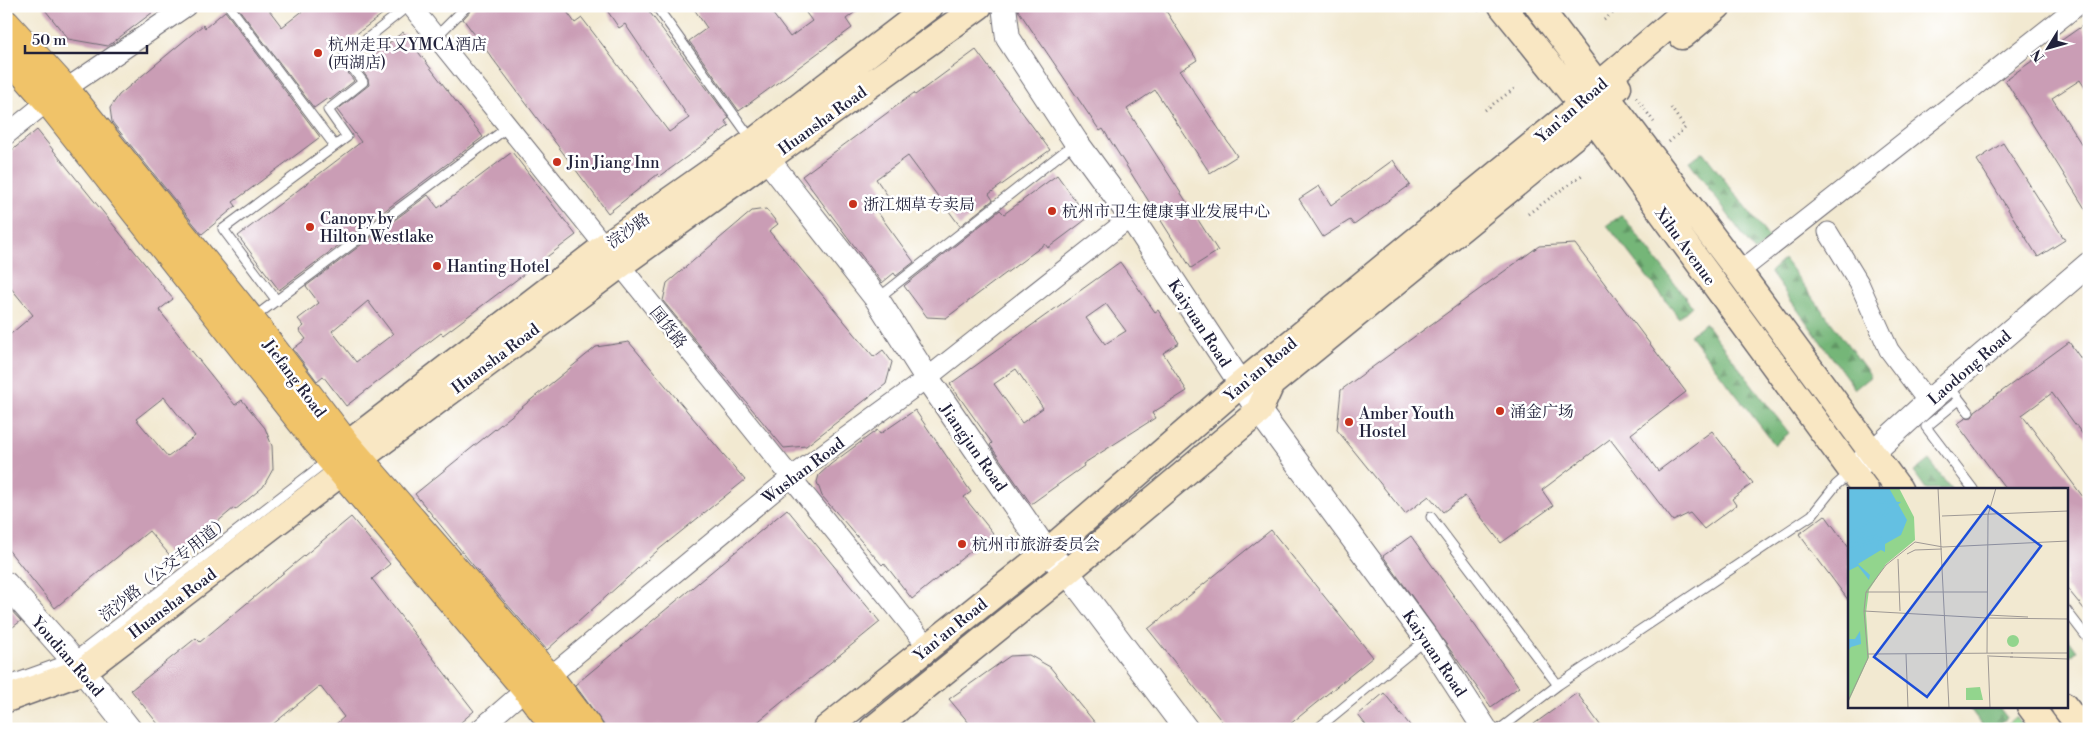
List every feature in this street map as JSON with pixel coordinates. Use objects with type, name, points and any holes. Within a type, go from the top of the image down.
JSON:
[{"type":"main road","name":"浣沙路","points":[[612,256],[761,151],[930,6]]},
{"type":"main road","name":"Xihu Avenue","points":[[1502,6],[1587,112],[1859,480]]},
{"type":"main road","name":"Xihu Avenue","points":[[1538,6],[1739,272],[1898,488]]},
{"type":"main road","name":"Yan'an Road","points":[[873,729],[1067,572],[1258,411],[1271,384],[1587,112],[1603,91],[1692,6]]},
{"type":"main road","name":"Yan'an Road","points":[[1603,91],[1718,6]]},
{"type":"main road","name":"Huansha Road","points":[[761,151],[976,7]]},
{"type":"main road","name":"Jiefang Road","points":[[6,24],[56,95],[344,458],[538,683],[588,729]]},
{"type":"main road","name":"Jiefang Road","points":[[6,53],[56,95],[251,320],[344,458]]},
{"type":"main road","name":"Yan'an Road","points":[[826,729],[1047,552],[1240,384],[1587,112]]},
{"type":"main road","name":"Huansha Road","points":[[6,699],[78,665],[344,458],[612,256]]},
{"type":"main road","name":"Jiefang Road","points":[[538,683],[557,729]]},
{"type":"main road","points":[[2031,708],[2047,729]]},
{"type":"main road","points":[[2066,708],[2082,729]]},
{"type":"street","points":[[6,135],[56,95],[187,6]]},
{"type":"street","name":"国货路","points":[[409,6],[928,647]]},
{"type":"street","name":"Kaiyuan Road","points":[[1004,6],[1008,38],[1076,142],[1131,217],[1258,411],[1427,639],[1485,729]]},
{"type":"street","points":[[1739,272],[2070,8],[2089,14]]},
{"type":"street","name":"Jiangjun Road","points":[[761,151],[877,299],[927,378],[1047,552],[1067,572],[1186,729]]},
{"type":"street","name":"Wushan Road","points":[[480,729],[790,478],[927,378],[1131,217]]},
{"type":"street","points":[[1828,232],[1859,283],[1889,350],[1928,402]]},
{"type":"street","name":"Laodong Road","points":[[1859,480],[1872,454],[1928,402],[1954,392],[2089,264]]},
{"type":"street","name":"Youdian Road","points":[[6,584],[78,665],[129,729]]},
{"type":"lane","points":[[230,6],[335,146]]},
{"type":"lane","points":[[277,301],[223,229],[347,137],[328,110],[363,82],[344,57],[409,6]]},
{"type":"lane","points":[[436,37],[467,6]]},
{"type":"lane","points":[[656,6],[761,151]]},
{"type":"lane","points":[[251,320],[508,127]]},
{"type":"lane","points":[[877,299],[1076,142]]},
{"type":"lane","points":[[1969,412],[1954,392],[1926,426],[1972,488]]},
{"type":"lane","points":[[1500,729],[1558,685],[1812,515],[1836,485],[1859,480]]},
{"type":"lane","points":[[1431,517],[1558,685]]},
{"type":"lane","points":[[2068,613],[2089,640]]},
{"type":"lane","points":[[1317,729],[1427,639]]},
{"type":"lane","points":[[6,682],[78,665]]},
{"type":"path","points":[[1604,20],[1622,6]]},
{"type":"path","points":[[1485,110],[1514,89]]},
{"type":"path","points":[[1669,142],[1685,128],[1671,108]]},
{"type":"path","points":[[1528,214],[1582,175]]},
{"type":"green space","points":[[1703,152],[1770,239],[1755,252],[1689,161]]},
{"type":"green space","points":[[1622,215],[1692,306],[1679,318],[1607,225]]},
{"type":"green space","points":[[1784,259],[1871,376],[1855,389],[1770,272]]},
{"type":"green space","points":[[1705,323],[1789,433],[1775,445],[1690,335]]},
{"type":"green space","points":[[1929,460],[1950,488],[1925,488],[1914,472]]},
{"type":"green space","points":[[2068,639],[2077,651],[2068,658]]},
{"type":"green space","points":[[1969,708],[2000,708],[2007,718],[1994,729],[1985,729]]},
{"type":"green space","points":[[2015,717],[2024,729],[2002,729]]},
{"type":"building","points":[[42,6],[161,6],[108,46],[68,39]]},
{"type":"building","points":[[241,6],[266,6],[282,27],[309,6],[393,6],[333,52],[354,81],[330,100],[328,98],[314,108],[238,8]]},
{"type":"building","points":[[475,6],[563,6],[575,23],[582,18],[669,132],[689,118],[625,24],[619,28],[604,6],[645,6],[729,118],[725,121],[729,126],[659,177],[658,174],[608,213],[463,19]]},
{"type":"building","points":[[692,6],[767,6],[790,37],[812,21],[801,6],[863,6],[846,19],[852,28],[739,111],[689,41],[707,28]]},
{"type":"building","points":[[1018,6],[1163,6],[1197,60],[1180,71],[1237,156],[1210,173],[1155,90],[1127,109],[1218,251],[1191,268],[1103,129],[1100,131],[1018,10]]},
{"type":"building","points":[[225,11],[320,137],[233,202],[236,206],[202,234],[112,122],[110,108],[119,95],[203,25],[205,28]]},
{"type":"building","points":[[2082,26],[2089,36],[2089,94],[2080,80],[2052,98],[2089,156],[2089,215],[2005,80]]},
{"type":"building","points":[[403,32],[483,137],[279,290],[238,236],[361,142],[337,110],[369,85],[368,79],[359,66]]},
{"type":"building","points":[[976,50],[1050,150],[989,194],[993,200],[960,226],[908,156],[876,179],[890,199],[876,210],[914,262],[896,276],[894,273],[882,283],[802,176],[914,93],[915,95]]},
{"type":"building","points":[[37,130],[173,299],[159,310],[235,405],[242,400],[265,428],[272,446],[273,469],[263,487],[235,510],[234,508],[173,559],[149,531],[55,608],[6,547],[6,338],[33,315],[6,282],[6,155]],"holes":[[[164,397],[195,436],[168,457],[136,419]]]},
{"type":"building","points":[[2003,143],[2065,240],[2038,257],[1977,160]]},
{"type":"building","points":[[512,152],[576,235],[443,335],[441,333],[346,406],[323,376],[317,381],[293,349],[306,339],[299,330],[304,326],[298,319],[319,303],[306,286],[428,195],[438,208]],"holes":[[[368,301],[393,334],[356,362],[332,331]]]},
{"type":"building","points":[[1393,160],[1410,185],[1354,225],[1350,220],[1323,237],[1299,199],[1319,186],[1331,205]]},
{"type":"building","points":[[1057,175],[1088,218],[1048,248],[1045,244],[946,318],[927,317],[904,286],[1000,210],[1004,214]]},
{"type":"building","points":[[766,209],[778,224],[769,231],[874,357],[883,350],[892,362],[886,384],[806,446],[784,448],[663,301],[667,283],[752,211]]},
{"type":"building","name":"涌金广场","points":[[1575,244],[1686,392],[1631,434],[1658,471],[1712,431],[1753,483],[1732,499],[1736,505],[1704,529],[1690,513],[1673,521],[1610,439],[1542,490],[1553,506],[1501,543],[1465,496],[1443,512],[1429,496],[1405,514],[1337,430],[1341,390],[1539,246]]},
{"type":"building","points":[[1120,262],[1155,312],[1158,310],[1179,343],[1163,353],[1187,391],[1152,413],[1155,418],[1083,464],[1084,466],[1031,504],[990,445],[992,443],[950,384]],"holes":[[[1106,304],[1126,331],[1105,344],[1086,318]],[[1016,369],[1043,408],[1022,423],[994,384]]]},
{"type":"building","points":[[629,342],[745,480],[657,551],[547,650],[477,570],[415,494],[596,347]]},
{"type":"building","points":[[2069,342],[2089,370],[2089,443],[2052,393],[2022,415],[2089,505],[2089,510],[2083,515],[2089,523],[2089,615],[2068,589],[2068,488],[2005,488],[1957,424],[1966,418],[1972,417],[1975,411]]},
{"type":"building","points":[[915,410],[971,492],[964,497],[993,533],[912,599],[884,563],[882,565],[822,496],[817,482],[819,475],[831,464],[877,430],[880,434]]},
{"type":"building","points":[[787,509],[880,622],[749,729],[607,729],[575,685]]},
{"type":"building","points":[[1825,515],[1848,547],[1848,600],[1799,534]]},
{"type":"building","points":[[351,517],[390,564],[372,579],[474,711],[453,729],[330,729],[344,717],[320,686],[267,729],[162,729],[131,690],[196,638],[200,642]]},
{"type":"building","points":[[1271,530],[1373,657],[1284,729],[1228,729],[1148,629]]},
{"type":"building","points":[[1411,536],[1519,687],[1491,707],[1383,556]]},
{"type":"building","points":[[6,605],[21,621],[6,632]]},
{"type":"building","points":[[1029,655],[1050,667],[1100,729],[974,729],[949,699],[1010,656]]},
{"type":"building","points":[[1384,693],[1413,729],[1369,729],[1358,715]]},
{"type":"building","points":[[1577,693],[1603,729],[1527,729]]},
{"type":"place","name":"杭州走耳又YMCA酒店 (西湖店)","points":[[318,53]]},
{"type":"place","name":"Jin Jiang Inn","points":[[557,162]]},
{"type":"place","name":"浙江烟草专卖局","points":[[853,204]]},
{"type":"place","name":"杭州市卫生健康事业发展中心","points":[[1052,211]]},
{"type":"place","name":"Canopy by Hilton Westlake","points":[[310,227]]},
{"type":"place","name":"Hanting Hotel","points":[[437,266]]},
{"type":"place","name":"涌金广场","points":[[1500,411]]},
{"type":"place","name":"Amber Youth Hostel","points":[[1349,422]]},
{"type":"place","name":"杭州市旅游委员会","points":[[962,544]]}]
